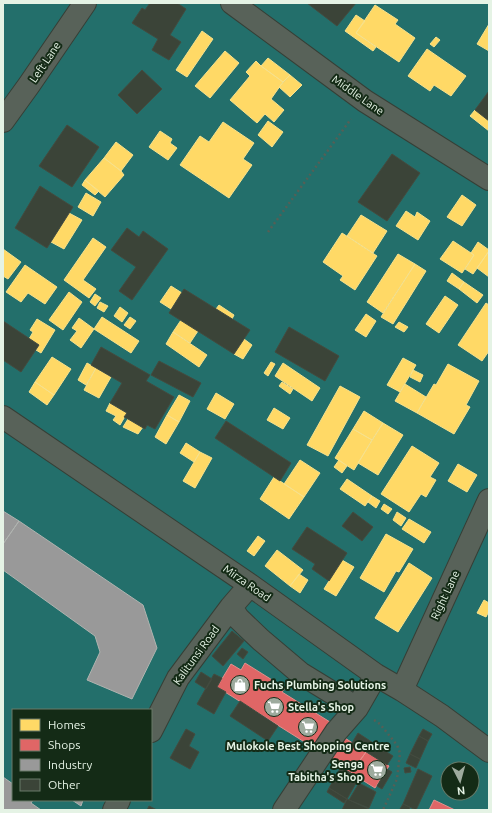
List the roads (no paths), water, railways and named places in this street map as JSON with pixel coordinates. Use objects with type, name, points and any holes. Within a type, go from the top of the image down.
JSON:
[{"type":"street","name":"Left Lane","points":[[3,121],[85,3]]},
{"type":"street","name":"Middle Lane","points":[[232,3],[365,100],[489,179]]},
{"type":"street","name":"Mirza Road","points":[[3,417],[250,585],[376,675],[442,716],[489,751]]},
{"type":"street","name":"Right Lane","points":[[402,690],[489,500]]},
{"type":"street","name":"Kalitunsi Road","points":[[152,729],[178,678],[231,607],[250,585]]},
{"type":"street","points":[[231,607],[238,618],[300,673],[357,708]]},
{"type":"street","points":[[284,810],[336,732],[357,708],[376,675]]},
{"type":"street","points":[[114,810],[118,801]]},
{"type":"water","points":[[3,3],[489,3],[489,810],[3,810]]},
{"type":"place","name":"Fuchs Plumbing Solutions","points":[[240,685]]},
{"type":"place","name":"Stella's Shop","points":[[274,707]]},
{"type":"place","name":"Mulokole Best Shopping Centre","points":[[308,727]]},
{"type":"place","name":"Senga Tabitha's Shop","points":[[377,770]]}]
